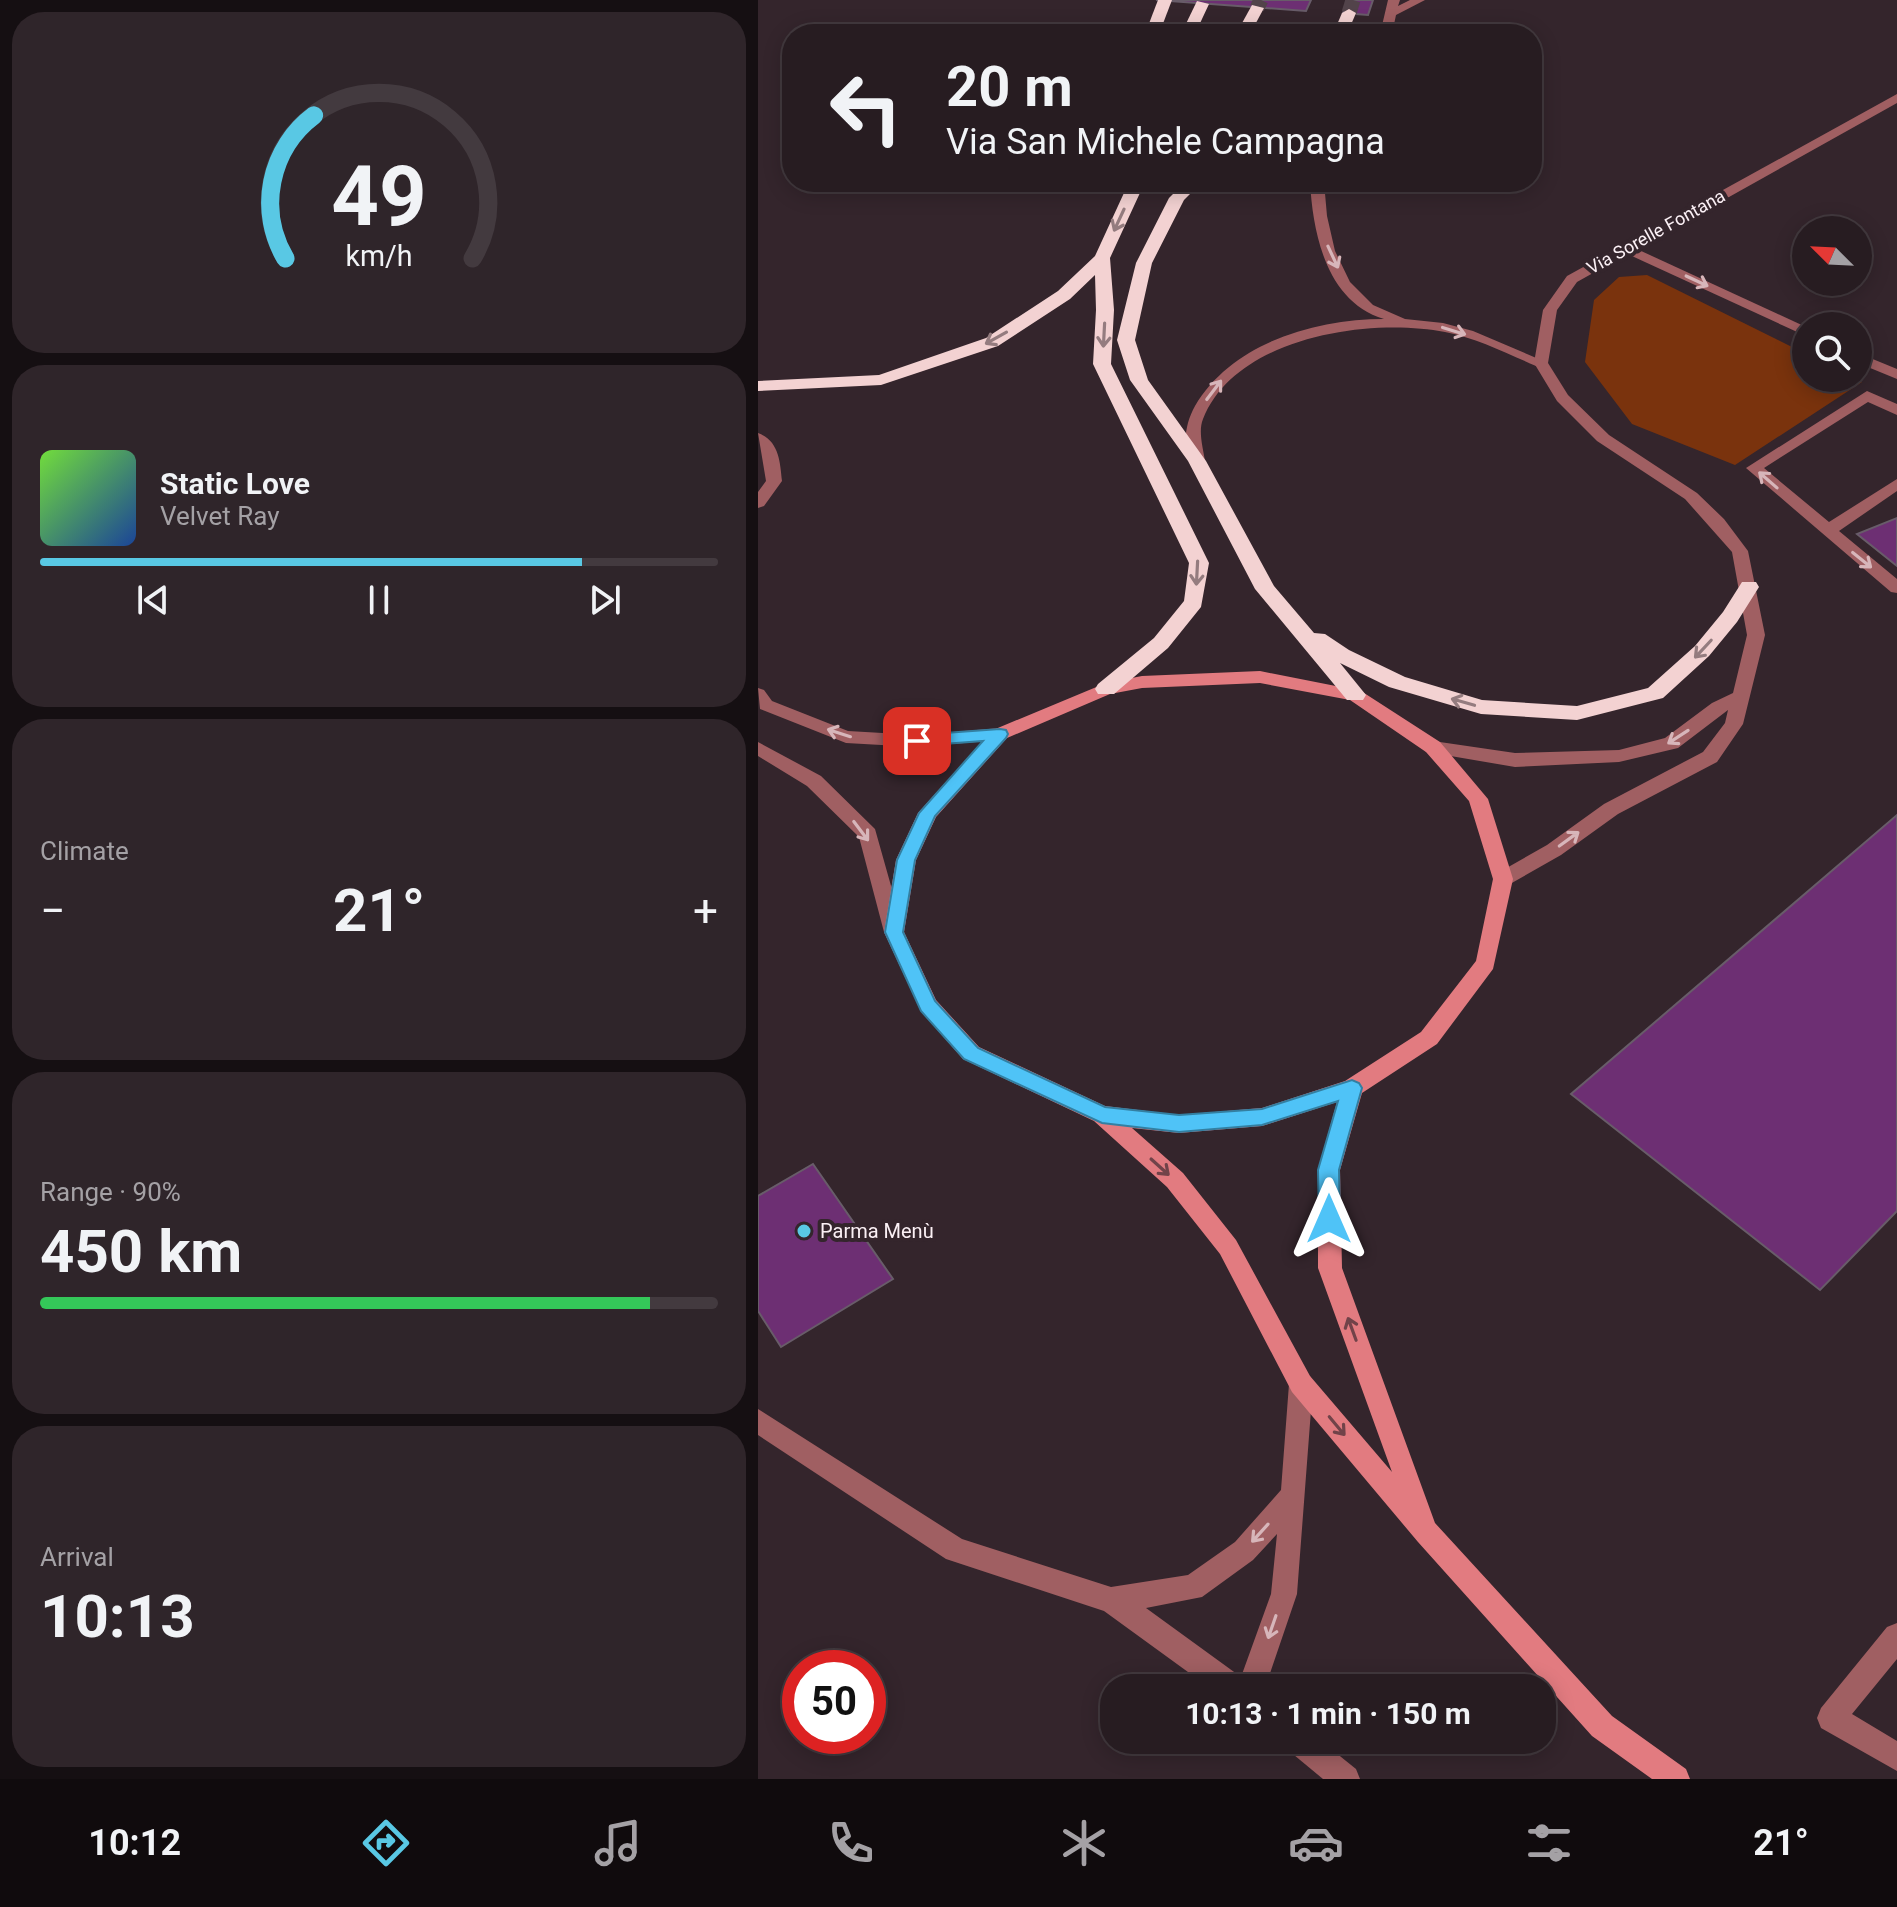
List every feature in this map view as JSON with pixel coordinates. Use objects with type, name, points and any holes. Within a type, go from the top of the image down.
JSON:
[{"type":"highway","points":[[1156,24],[1165,0]]},
{"type":"highway","points":[[1193,24],[1202,4]]},
{"type":"highway","points":[[1248,24],[1257,8]]},
{"type":"highway","points":[[1344,24],[1349,13]]},
{"type":"highway","points":[[758,386],[881,380],[992,342],[1064,295],[1102,258],[1132,192]]},
{"type":"highway","points":[[1177,192],[1144,263],[1126,340],[1139,380],[1197,461],[1265,589],[1355,695]]},
{"type":"highway","points":[[1102,258],[1105,310],[1102,364],[1199,563],[1194,602],[1161,643],[1106,689]]},
{"type":"highway","points":[[1292,621],[1341,655],[1397,682],[1481,707],[1577,713],[1655,693],[1702,651],[1730,617],[1749,587]]},
{"type":"main road","points":[[1102,1115],[1179,1124],[1262,1117],[1352,1088],[1429,1038],[1486,963],[1503,879],[1478,799],[1433,747],[1355,695],[1260,677],[1142,682],[1106,689],[1000,734],[928,813],[906,860],[894,932],[928,1005],[971,1053],[1102,1115],[1175,1180],[1228,1247],[1301,1384],[1427,1533],[1602,1726],[1676,1779]]},
{"type":"main road","points":[[1352,1088],[1329,1170],[1330,1268],[1427,1533]]},
{"type":"street","points":[[1388,24],[1394,0]]},
{"type":"street","points":[[1390,14],[1419,0]]},
{"type":"street","name":"Via Sorelle Fontana","points":[[1541,363],[1550,310],[1572,279],[1897,98]]},
{"type":"street","points":[[1317,192],[1329,255],[1352,290],[1369,309],[1417,326]]},
{"type":"street","points":[[1626,248],[1792,325]]},
{"type":"street","points":[[1197,461],[1193,421],[1217,384],[1249,357],[1281,342],[1351,324],[1442,327],[1502,346],[1541,363],[1562,398],[1603,438],[1691,496],[1740,551],[1756,635],[1734,724],[1710,757],[1611,809],[1554,850],[1503,879]]},
{"type":"street","points":[[1872,363],[1897,375]]},
{"type":"street","points":[[1897,410],[1867,396],[1754,468],[1897,588]]},
{"type":"street","points":[[758,438],[771,453],[774,481],[758,503]]},
{"type":"street","points":[[1827,531],[1897,484]]},
{"type":"street","points":[[758,694],[766,705],[846,737],[917,741],[1000,734]]},
{"type":"street","points":[[1433,747],[1515,760],[1619,756],[1671,743],[1718,707],[1743,696]]},
{"type":"street","points":[[758,748],[814,781],[868,834],[894,932]]},
{"type":"street","points":[[1256,1674],[1284,1594],[1301,1384]]},
{"type":"street","points":[[758,1421],[955,1550],[1111,1600],[1214,1674]]},
{"type":"street","points":[[1111,1600],[1193,1588],[1244,1551],[1294,1495]]},
{"type":"street","points":[[1897,1637],[1831,1718],[1897,1757]]},
{"type":"street","points":[[1315,1754],[1346,1779]]},
{"type":"shaded area","points":[[1647,275],[1792,347],[1792,392],[1847,392],[1735,465],[1632,424],[1585,362],[1594,300],[1619,277]]},
{"type":"building","points":[[1156,0],[1311,0],[1306,11]]},
{"type":"building","points":[[1349,0],[1373,0],[1368,15],[1343,13]]},
{"type":"building","points":[[1897,518],[1897,566],[1857,534]]},
{"type":"building","points":[[1897,815],[1897,1211],[1820,1290],[1571,1094]]},
{"type":"building","points":[[813,1164],[893,1279],[781,1347],[758,1311],[758,1196]]},
{"type":"tunnel","points":[[1257,8],[1261,0]]},
{"type":"tunnel","points":[[1349,13],[1353,0]]},
{"type":"place","name":"Parma Menù","points":[[804,1231]]},
{"type":"route","points":[[917,741],[1000,734],[928,813],[906,860],[894,932],[928,1005],[971,1053],[1102,1115],[1179,1124],[1262,1117],[1352,1088],[1329,1170],[1329,1219]]}]
